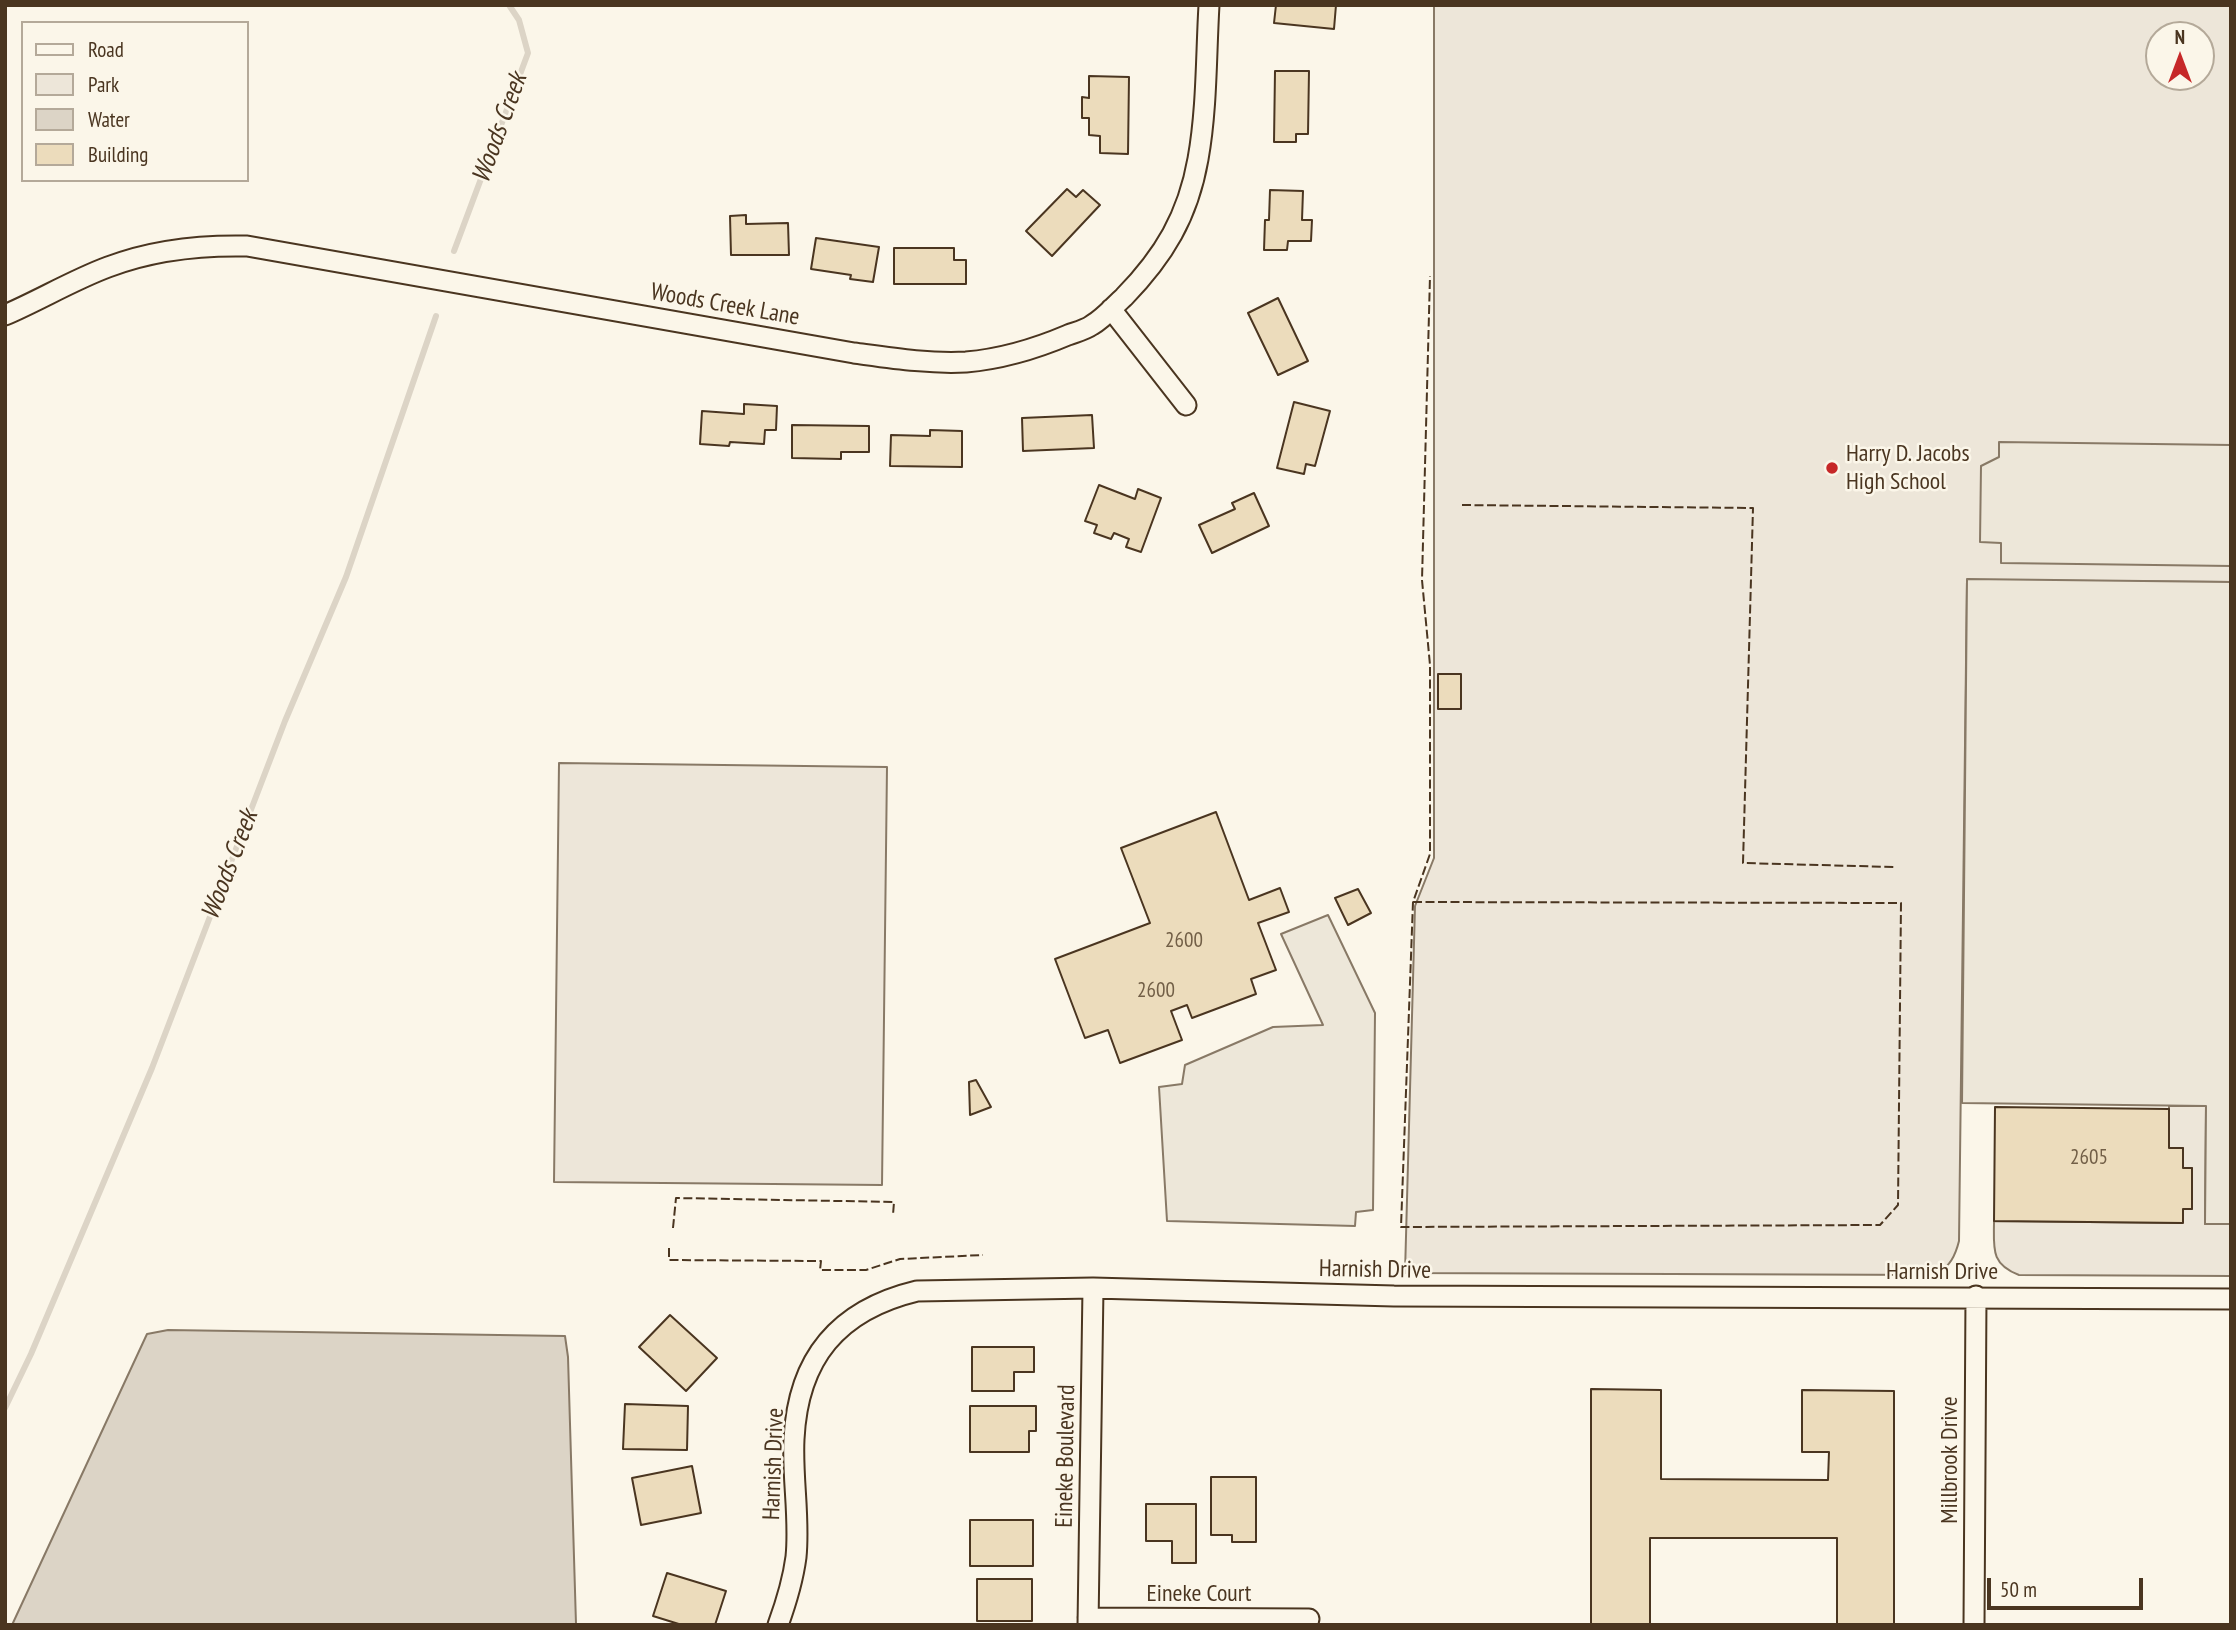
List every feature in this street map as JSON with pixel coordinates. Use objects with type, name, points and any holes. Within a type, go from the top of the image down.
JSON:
[{"type":"street","name":"Woods Creek Lane","points":[[5,315],[109,267],[167,251],[224,246],[268,248],[854,353],[914,360],[965,362],[1007,356],[1092,326],[1148,271],[1167,245],[1190,192],[1198,159],[1209,5]]},
{"type":"street","points":[[1111,309],[1186,405]]},
{"type":"street","name":"Harnish Drive","points":[[778,1625],[792,1582],[796,1557],[794,1439],[801,1390],[814,1360],[828,1340],[846,1322],[866,1308],[917,1291],[1093,1288],[1394,1296],[2231,1299]]},
{"type":"street","name":"Eineke Boulevard","points":[[1088,1621],[1093,1288]]},
{"type":"street","name":"Millbrook Drive","points":[[1974,1625],[1976,1296]]},
{"type":"street","name":"Eineke Court","points":[[1088,1621],[1310,1619]]},
{"type":"green space","name":"Harry D. Jacobs High School","points":[[1434,5],[2231,5],[2231,582],[1967,580],[1959,1241],[1954,1256],[1945,1268],[1937,1275],[1405,1273],[1415,906],[1434,858]]},
{"type":"green space","points":[[559,763],[887,767],[882,1185],[554,1182]]},
{"type":"green space","points":[[2169,1106],[2206,1106],[2205,1224],[2231,1224],[2231,1276],[2019,1275],[2003,1266],[1996,1254],[1994,1221],[2182,1223],[2183,1209],[2192,1209],[2192,1168],[2183,1168],[2183,1148],[2169,1148]]},
{"type":"shaded area","points":[[1999,442],[2231,445],[2231,566],[2001,563],[2001,543],[1980,542],[1981,466],[1999,457]]},
{"type":"shaded area","points":[[1967,579],[2231,582],[2231,1224],[2205,1224],[2206,1106],[1962,1103]]},
{"type":"shaded area","points":[[1328,915],[1375,1013],[1373,1210],[1356,1212],[1355,1226],[1167,1221],[1159,1087],[1182,1084],[1185,1065],[1273,1027],[1323,1025],[1281,934]]},
{"type":"water","points":[[168,1330],[565,1336],[568,1357],[576,1624],[12,1625],[147,1334]]},
{"type":"building","points":[[1276,5],[1336,5],[1334,29],[1274,23]]},
{"type":"building","points":[[1275,71],[1309,71],[1308,134],[1296,134],[1296,142],[1274,142]]},
{"type":"building","points":[[1089,76],[1129,77],[1128,154],[1100,153],[1100,136],[1089,135],[1089,118],[1082,118],[1082,97],[1089,98]]},
{"type":"building","points":[[1067,189],[1076,197],[1083,190],[1100,205],[1052,256],[1026,231]]},
{"type":"building","points":[[1270,190],[1303,191],[1302,220],[1312,220],[1311,241],[1288,241],[1287,250],[1264,250]]},
{"type":"building","points":[[746,215],[746,224],[788,223],[789,255],[731,255],[730,216]]},
{"type":"building","points":[[816,238],[879,247],[873,282],[850,279],[851,275],[811,269]]},
{"type":"building","points":[[894,248],[954,248],[954,260],[966,260],[966,284],[894,284]]},
{"type":"building","points":[[1278,298],[1308,361],[1278,375],[1248,313]]},
{"type":"building","points":[[1294,402],[1330,411],[1315,466],[1306,464],[1304,474],[1277,468]]},
{"type":"building","points":[[744,404],[777,406],[776,430],[765,430],[764,444],[700,444],[702,411],[744,414]]},
{"type":"building","points":[[1092,415],[1094,448],[1023,451],[1022,418]]},
{"type":"building","points":[[792,425],[869,426],[869,452],[841,452],[841,459],[792,458]]},
{"type":"building","points":[[930,430],[962,431],[962,467],[890,466],[891,435],[930,436]]},
{"type":"building","points":[[1099,485],[1135,499],[1138,489],[1161,498],[1141,552],[1126,547],[1129,539],[1114,533],[1111,539],[1094,533],[1097,525],[1085,521]]},
{"type":"building","points":[[1254,493],[1269,526],[1212,553],[1199,525],[1235,509],[1232,503]]},
{"type":"building","points":[[1438,674],[1461,674],[1461,709],[1438,709]]},
{"type":"building","points":[[1216,812],[1249,900],[1280,888],[1289,912],[1258,923],[1276,970],[1251,979],[1256,994],[1192,1018],[1187,1005],[1171,1011],[1182,1040],[1120,1063],[1108,1030],[1085,1038],[1055,959],[1150,923],[1121,848]]},
{"type":"building","points":[[1358,889],[1371,913],[1348,925],[1335,898]]},
{"type":"building","points":[[976,1080],[991,1107],[970,1115],[969,1082]]},
{"type":"building","points":[[1995,1107],[2169,1109],[2169,1148],[2183,1148],[2183,1168],[2192,1168],[2192,1209],[2183,1209],[2183,1223],[1994,1221]]},
{"type":"building","points":[[670,1315],[717,1358],[686,1391],[639,1347]]},
{"type":"building","points":[[972,1347],[1034,1347],[1034,1372],[1014,1372],[1014,1391],[972,1391]]},
{"type":"building","points":[[1591,1389],[1661,1390],[1661,1479],[1828,1480],[1829,1452],[1802,1452],[1802,1390],[1894,1391],[1894,1625],[1837,1625],[1837,1538],[1650,1538],[1650,1625],[1591,1625]]},
{"type":"building","points":[[625,1404],[688,1406],[687,1450],[623,1449]]},
{"type":"building","points":[[970,1406],[1036,1406],[1036,1431],[1029,1431],[1029,1452],[970,1452]]},
{"type":"building","points":[[692,1466],[701,1513],[641,1525],[632,1478]]},
{"type":"building","points":[[1211,1477],[1256,1477],[1256,1542],[1232,1542],[1232,1535],[1211,1535]]},
{"type":"building","points":[[1146,1504],[1196,1504],[1196,1563],[1172,1563],[1172,1541],[1146,1541]]},
{"type":"building","points":[[970,1520],[1033,1520],[1033,1566],[970,1566]]},
{"type":"building","points":[[667,1573],[726,1591],[715,1625],[682,1625],[653,1616]]},
{"type":"building","points":[[977,1579],[1032,1579],[1032,1621],[977,1621]]},
{"type":"waterway","name":"Woods Creek","points":[[454,251],[528,53],[519,20],[509,5]]},
{"type":"waterway","name":"Woods Creek","points":[[5,1408],[31,1354],[152,1068],[285,721],[346,577],[436,316]]},
{"type":"fence","points":[[1413,902],[1901,903],[1898,1205],[1880,1225],[1401,1227],[1413,902],[1430,854],[1430,665],[1422,580],[1430,276]]},
{"type":"fence","points":[[1462,505],[1753,508],[1743,863],[1895,867]]},
{"type":"fence","points":[[673,1228],[676,1198],[894,1202],[893,1215]]},
{"type":"fence","points":[[669,1248],[669,1260],[821,1261],[820,1270],[866,1270],[900,1259],[983,1255]]},
{"type":"place","name":"Harry D. Jacobs High School","points":[[1832,468]]}]
